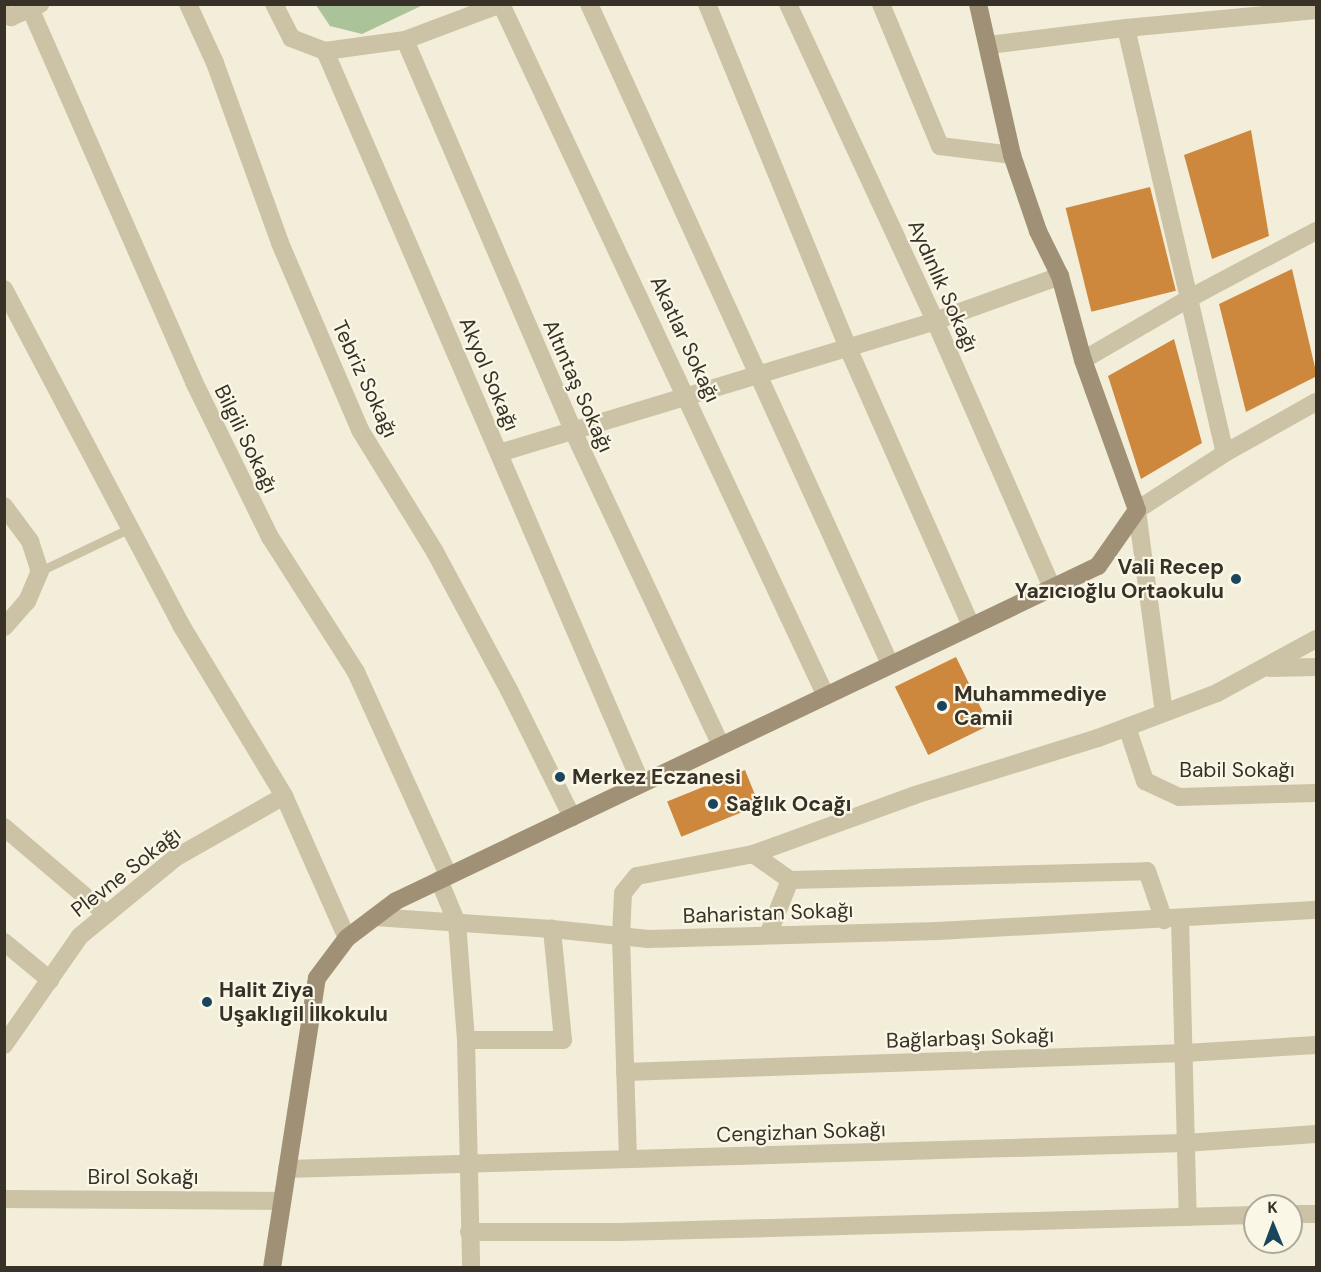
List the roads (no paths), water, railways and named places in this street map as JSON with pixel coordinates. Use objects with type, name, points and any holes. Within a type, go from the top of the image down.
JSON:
[{"type":"street","name":"Tebriz Sokağı","points":[[188,4],[215,63],[280,243],[360,430],[435,552],[510,692],[572,817]]},
{"type":"street","points":[[274,4],[291,38],[325,51],[405,40],[501,4]]},
{"type":"street","name":"Akatlar Sokağı","points":[[501,4],[825,694]]},
{"type":"street","points":[[589,4],[890,664]]},
{"type":"street","points":[[707,4],[848,348],[971,626]]},
{"type":"street","name":"Aydınlık Sokağı","points":[[788,4],[935,321],[1052,588]]},
{"type":"street","points":[[881,4],[940,146],[1012,155]]},
{"type":"street","points":[[978,4],[1012,155],[1038,231],[1060,276],[1083,360],[1137,510],[1164,713]]},
{"type":"street","points":[[4,12],[11,16],[35,6]]},
{"type":"street","name":"Bilgili Sokağı","points":[[35,6],[199,393],[270,537],[356,672],[444,878],[457,923],[466,1041],[471,1268]]},
{"type":"street","points":[[989,45],[1126,28],[1317,10]]},
{"type":"street","points":[[1126,28],[1226,453]]},
{"type":"street","name":"Altıntaş Sokağı","points":[[405,40],[573,431],[721,746]]},
{"type":"street","name":"Akyol Sokağı","points":[[325,51],[641,783]]},
{"type":"street","points":[[1083,360],[1190,298],[1317,231]]},
{"type":"street","points":[[499,453],[935,321],[1060,276]]},
{"type":"street","points":[[4,289],[181,625],[284,796],[347,938]]},
{"type":"street","points":[[272,1268],[318,978],[347,938],[396,900],[1098,566],[1137,510],[1226,453],[1317,402]]},
{"type":"street","points":[[4,506],[30,541],[40,571],[27,601],[4,627]]},
{"type":"street","points":[[628,1159],[621,937],[624,893],[637,876],[753,854],[915,795],[1127,727],[1217,693],[1317,639]]},
{"type":"street","points":[[1265,669],[1317,667]]},
{"type":"street","name":"Babil Sokağı","points":[[1127,727],[1145,781],[1179,797],[1317,793]]},
{"type":"street","name":"Plevne Sokağı","points":[[4,1045],[80,936],[175,858],[284,796]]},
{"type":"street","points":[[4,826],[106,914]]},
{"type":"street","name":"Baharistan Sokağı","points":[[753,854],[790,880],[1147,871],[1172,920]]},
{"type":"street","points":[[768,935],[790,880]]},
{"type":"street","name":"Baharistan Sokağı","points":[[375,917],[552,929],[648,939],[938,931],[1172,920],[1317,910]]},
{"type":"street","points":[[1172,920],[1185,1053],[1188,1217]]},
{"type":"street","points":[[466,1041],[563,1040],[552,929]]},
{"type":"street","points":[[4,942],[50,980]]},
{"type":"street","name":"Bağlarbaşı Sokağı","points":[[625,1072],[1185,1053],[1317,1045]]},
{"type":"street","name":"Cengizhan Sokağı","points":[[287,1169],[1185,1143],[1317,1134]]},
{"type":"street","name":"Birol Sokağı","points":[[4,1199],[282,1201]]},
{"type":"street","points":[[469,1232],[620,1232],[1243,1215]]},
{"type":"lane","points":[[40,571],[130,528]]},
{"type":"place","name":"Vali Recep Yazıcıoğlu Ortaokulu","points":[[1236,579]]},
{"type":"place","name":"Muhammediye Camii","points":[[942,706]]},
{"type":"place","name":"Merkez Eczanesi","points":[[560,777]]},
{"type":"place","name":"Sağlık Ocağı","points":[[713,804]]},
{"type":"place","name":"Halit Ziya Uşaklıgil İlkokulu","points":[[207,1002]]}]
